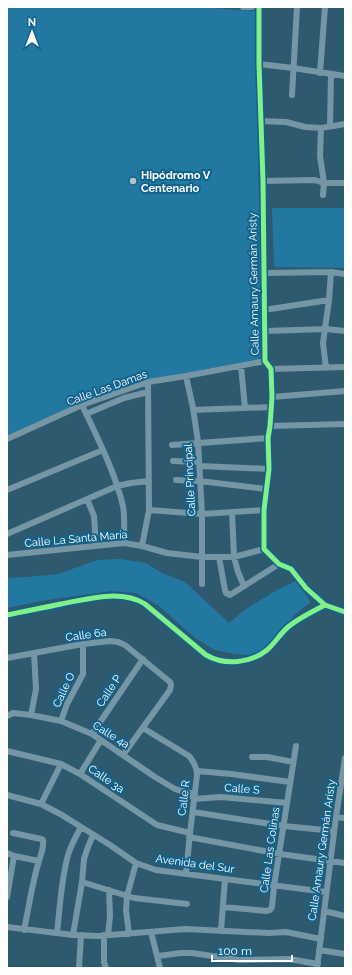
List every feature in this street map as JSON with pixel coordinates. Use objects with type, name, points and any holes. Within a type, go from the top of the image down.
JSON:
[{"type":"street","points":[[243,7],[252,7]]},
{"type":"street","name":"Calle Amaury Germán Aristy","points":[[259,7],[265,362],[271,369],[272,397],[268,438],[269,469],[264,510],[264,549]]},
{"type":"street","points":[[292,95],[296,7]]},
{"type":"street","points":[[320,73],[325,7]]},
{"type":"street","points":[[259,64],[345,76]]},
{"type":"street","points":[[330,126],[331,74]]},
{"type":"street","points":[[261,121],[286,122],[305,127],[321,128],[345,124]]},
{"type":"street","points":[[321,128],[320,156],[324,183],[324,195]]},
{"type":"street","points":[[263,181],[315,180],[324,183],[345,183]]},
{"type":"street","points":[[264,273],[330,272],[345,274]]},
{"type":"street","points":[[326,368],[323,343],[329,300],[330,272]]},
{"type":"street","points":[[264,310],[329,300]]},
{"type":"street","points":[[265,331],[326,329],[345,331]]},
{"type":"street","name":"Calle Las Damas","points":[[7,439],[82,405],[148,382],[265,362]]},
{"type":"street","points":[[241,366],[245,408]]},
{"type":"street","points":[[271,369],[345,367]]},
{"type":"street","name":"Calle Principal","points":[[186,376],[198,442],[202,514],[202,584]]},
{"type":"street","points":[[142,546],[149,510],[148,382]]},
{"type":"street","points":[[272,397],[345,391]]},
{"type":"street","points":[[86,414],[124,398],[148,392]]},
{"type":"street","points":[[82,405],[103,450],[117,486],[123,507],[124,543]]},
{"type":"street","points":[[193,410],[272,407]]},
{"type":"street","points":[[270,426],[345,424]]},
{"type":"street","points":[[172,445],[268,438]]},
{"type":"street","points":[[7,490],[103,450]]},
{"type":"street","points":[[173,461],[269,469]]},
{"type":"street","points":[[176,480],[200,481],[266,489]]},
{"type":"street","points":[[7,534],[117,486],[149,481]]},
{"type":"street","points":[[87,499],[94,516],[95,546]]},
{"type":"street","points":[[149,510],[202,514],[264,510]]},
{"type":"street","points":[[232,512],[234,557],[244,586]]},
{"type":"street","name":"Calle La Santa María","points":[[7,555],[124,543],[167,553],[202,557],[234,557],[264,549]]},
{"type":"street","points":[[264,549],[280,564],[291,569],[306,588],[325,605],[345,612]]},
{"type":"street","points":[[219,557],[225,590],[226,593],[230,595],[280,564]]},
{"type":"street","points":[[7,615],[100,597],[130,598],[145,604],[212,659],[245,661],[264,652],[294,622],[311,611],[325,605]]},
{"type":"street","name":"Calle 6a","points":[[7,658],[83,644],[110,641],[125,645],[170,682],[171,685],[170,690],[143,728]]},
{"type":"street","name":"Calle O","points":[[61,720],[67,704],[83,674],[83,644]]},
{"type":"street","points":[[31,715],[36,689],[34,653]]},
{"type":"street","name":"Calle P","points":[[92,734],[142,659]]},
{"type":"street","name":"Calle 4a","points":[[7,716],[13,713],[61,720],[92,734],[172,788],[188,792],[194,799]]},
{"type":"street","points":[[124,755],[143,728]]},
{"type":"street","name":"Calle R","points":[[143,728],[189,756],[194,761],[197,771],[186,874]]},
{"type":"street","points":[[80,774],[101,740]]},
{"type":"street","name":"Calle Las Colinas","points":[[223,907],[266,911],[270,910],[272,907],[296,746]]},
{"type":"street","name":"Calle 3a","points":[[7,751],[61,764],[80,774],[157,825],[190,835],[280,854],[345,863]]},
{"type":"street","points":[[252,757],[266,757],[293,762]]},
{"type":"street","name":"Calle Amaury Germán Aristy","points":[[317,966],[336,817],[343,792],[345,760]]},
{"type":"street","points":[[41,804],[61,764]]},
{"type":"street","points":[[197,771],[290,782]]},
{"type":"street","name":"Avenida del Sur","points":[[7,795],[41,804],[62,815],[136,863],[156,870],[326,892]]},
{"type":"street","name":"Calle S","points":[[194,799],[221,797],[287,803]]},
{"type":"street","points":[[193,812],[284,826],[334,831]]},
{"type":"street","points":[[336,817],[345,818]]},
{"type":"street","points":[[57,933],[64,872],[72,842],[81,827]]},
{"type":"street","points":[[13,833],[43,840],[43,849],[24,930]]},
{"type":"street","points":[[73,935],[86,852],[93,835]]},
{"type":"street","points":[[7,853],[14,856],[39,861]]},
{"type":"street","points":[[7,897],[14,856]]},
{"type":"street","points":[[129,934],[126,910],[127,896],[136,863]]},
{"type":"street","points":[[221,931],[225,879]]},
{"type":"street","points":[[82,882],[134,898],[187,904]]},
{"type":"street","points":[[106,968],[104,962],[106,935],[110,916],[109,890]]},
{"type":"street","points":[[324,911],[345,916]]},
{"type":"street","points":[[7,929],[73,935],[129,934],[185,929],[269,933],[286,932],[321,939]]},
{"type":"street","points":[[151,932],[160,968]]},
{"type":"street","points":[[79,968],[81,935]]},
{"type":"street","points":[[319,950],[345,954]]},
{"type":"street","points":[[158,956],[192,953],[239,960],[289,959],[317,966]]},
{"type":"shaded area","name":"Hipódromo V Centenario","points":[[7,7],[196,7],[255,11],[262,351],[262,354],[258,359],[177,375],[81,404],[7,436]]},
{"type":"shaded area","points":[[272,208],[345,208],[345,268],[274,267]]},
{"type":"shaded area","points":[[120,559],[146,563],[162,573],[185,582],[229,623],[246,609],[277,590],[296,581],[311,602],[294,615],[287,628],[258,656],[215,650],[195,638],[158,605],[136,593],[111,591],[47,600],[7,608],[7,578],[58,574],[97,560]]},
{"type":"cycle path","points":[[259,7],[265,361],[271,369],[272,397],[268,438],[269,469],[264,510],[264,549],[279,564],[291,569],[306,588],[325,605],[345,612]]},
{"type":"cycle path","points":[[7,615],[104,596],[136,599],[145,604],[206,655],[221,661],[238,662],[261,654],[267,650],[292,624],[325,605]]},
{"type":"place","name":"Hipódromo V Centenario","points":[[133,181]]}]
